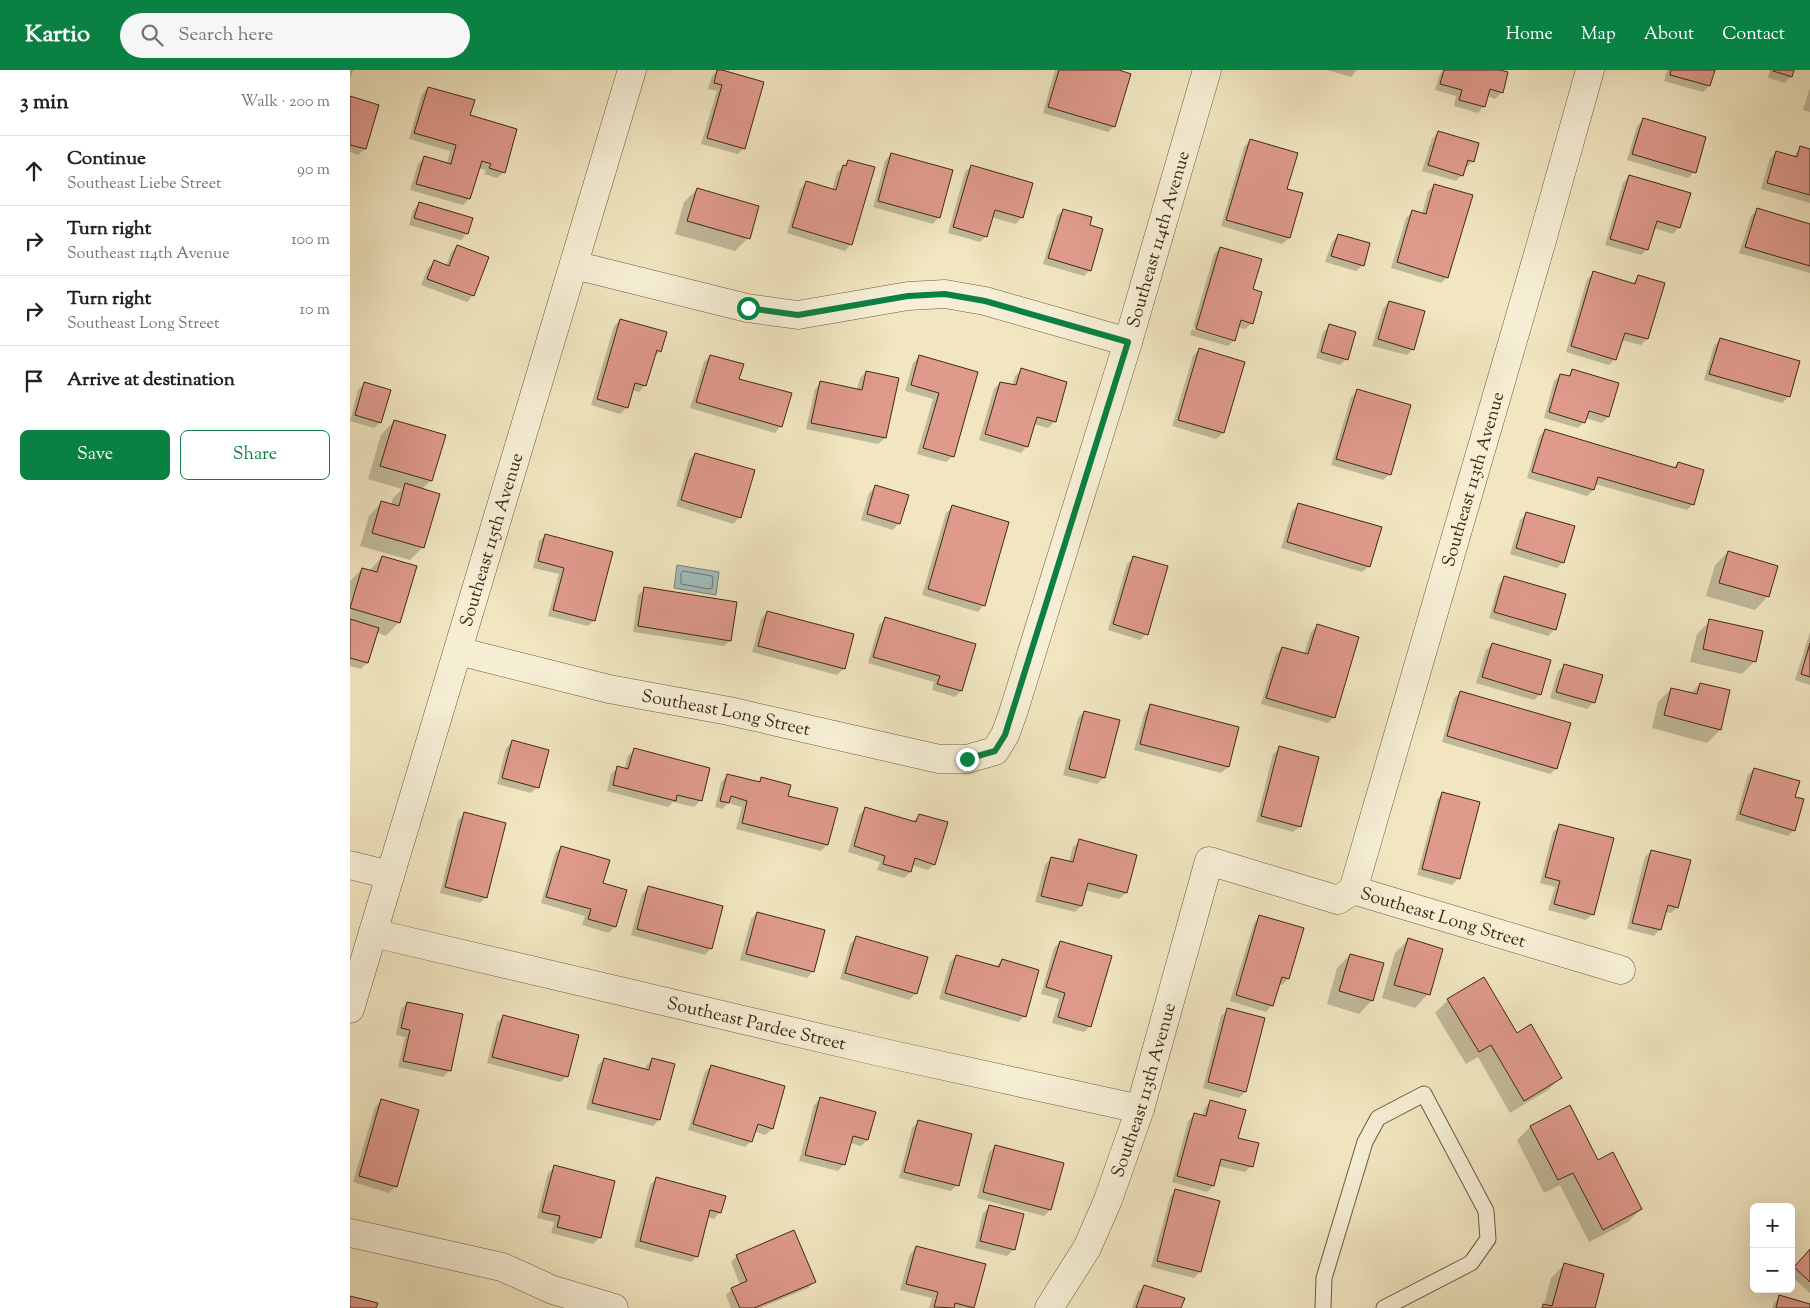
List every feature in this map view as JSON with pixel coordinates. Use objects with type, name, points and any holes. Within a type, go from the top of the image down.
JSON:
[{"type":"street","name":"Southeast 115th Avenue","points":[[350,1009],[632,70]]},
{"type":"street","name":"Southeast 114th Avenue","points":[[995,751],[1005,735],[1013,713],[1128,342],[1207,70]]},
{"type":"street","name":"Southeast 113th Avenue","points":[[1354,890],[1590,70]]},
{"type":"street","points":[[574,265],[748,308],[798,315],[908,296],[945,294],[985,301],[1128,342]]},
{"type":"street","name":"Southeast Long Street","points":[[458,652],[609,689],[728,711],[939,760],[967,759],[995,751]]},
{"type":"street","name":"Southeast 113th Avenue","points":[[1048,1308],[1087,1248],[1108,1200],[1140,1109],[1208,861]]},
{"type":"street","name":"Southeast Long Street","points":[[1208,861],[1338,900],[1354,890],[1621,970]]},
{"type":"street","points":[[350,866],[390,875]]},
{"type":"street","name":"Southeast Pardee Street","points":[[373,933],[880,1052],[1140,1109]]},
{"type":"street","points":[[350,1232],[502,1267],[554,1290],[614,1308]]},
{"type":"lane","points":[[1324,1308],[1324,1278],[1365,1142],[1378,1118],[1424,1094],[1486,1211],[1488,1238],[1471,1264],[1384,1308]]},
{"type":"water","points":[[677,565],[719,572],[716,595],[674,588]]},
{"type":"building","points":[[717,70],[764,82],[745,149],[707,138],[722,85],[714,83]]},
{"type":"building","points":[[1059,70],[1119,70],[1131,74],[1115,127],[1048,107]]},
{"type":"building","points":[[1444,70],[1500,70],[1508,72],[1503,93],[1490,89],[1485,107],[1459,100],[1462,90],[1440,84]]},
{"type":"building","points":[[1671,70],[1715,70],[1710,86],[1670,75]]},
{"type":"building","points":[[1774,70],[1794,70],[1792,77]]},
{"type":"building","points":[[428,87],[475,100],[470,115],[517,129],[505,173],[489,168],[491,164],[482,161],[470,199],[416,184],[424,156],[451,164],[456,145],[414,133]]},
{"type":"building","points":[[350,96],[379,105],[366,149],[350,145]]},
{"type":"building","points":[[1643,118],[1706,137],[1696,173],[1632,154]]},
{"type":"building","points":[[1438,131],[1479,143],[1474,162],[1468,160],[1463,176],[1428,165]]},
{"type":"building","points":[[1250,139],[1298,153],[1287,189],[1303,193],[1290,238],[1226,220]]},
{"type":"building","points":[[1800,146],[1810,149],[1810,195],[1767,183],[1776,151],[1797,157]]},
{"type":"building","points":[[891,153],[953,170],[940,218],[878,201]]},
{"type":"building","points":[[848,160],[875,167],[852,245],[792,227],[806,181],[836,190],[843,165],[846,166]]},
{"type":"building","points":[[971,165],[1033,183],[1023,218],[995,210],[987,237],[953,227]]},
{"type":"building","points":[[1629,175],[1691,193],[1680,228],[1657,221],[1648,250],[1610,239]]},
{"type":"building","points":[[1434,184],[1473,195],[1448,278],[1397,262],[1412,210],[1426,214]]},
{"type":"building","points":[[697,188],[759,206],[750,239],[687,221]]},
{"type":"building","points":[[419,202],[473,218],[468,234],[414,218]]},
{"type":"building","points":[[1757,208],[1810,224],[1810,266],[1745,247]]},
{"type":"building","points":[[1063,209],[1092,217],[1090,225],[1103,229],[1091,271],[1048,258]]},
{"type":"building","points":[[1338,234],[1370,243],[1364,266],[1331,256]]},
{"type":"building","points":[[457,245],[489,257],[474,296],[427,279],[434,260],[449,266]]},
{"type":"building","points":[[1220,247],[1262,259],[1253,289],[1262,292],[1253,324],[1241,320],[1235,341],[1196,329]]},
{"type":"building","points":[[1593,271],[1635,284],[1638,275],[1665,283],[1648,339],[1625,333],[1616,360],[1571,346]]},
{"type":"building","points":[[1389,301],[1425,311],[1414,350],[1378,339]]},
{"type":"building","points":[[620,319],[667,332],[661,352],[657,350],[646,386],[635,383],[628,408],[597,399]]},
{"type":"building","points":[[1329,324],[1356,332],[1348,360],[1321,352]]},
{"type":"building","points":[[1720,338],[1800,361],[1790,397],[1709,374]]},
{"type":"building","points":[[1199,348],[1245,362],[1224,433],[1178,420]]},
{"type":"building","points":[[710,355],[744,364],[739,379],[792,393],[782,427],[696,402]]},
{"type":"building","points":[[919,355],[978,372],[954,457],[923,448],[939,393],[911,385]]},
{"type":"building","points":[[1021,368],[1067,382],[1056,422],[1037,417],[1028,447],[985,434],[1000,382],[1016,385]]},
{"type":"building","points":[[1572,369],[1619,383],[1609,417],[1589,411],[1585,423],[1549,412],[1560,374],[1570,376]]},
{"type":"building","points":[[866,371],[899,378],[886,438],[811,423],[820,381],[862,390]]},
{"type":"building","points":[[364,382],[391,390],[381,423],[355,415]]},
{"type":"building","points":[[1357,389],[1411,405],[1391,475],[1336,459]]},
{"type":"building","points":[[394,420],[446,435],[432,481],[380,466]]},
{"type":"building","points":[[1545,429],[1676,468],[1678,462],[1704,470],[1694,505],[1598,477],[1594,490],[1532,472]]},
{"type":"building","points":[[695,453],[755,470],[741,518],[681,500]]},
{"type":"building","points":[[405,483],[440,494],[424,548],[372,533],[381,501],[399,506]]},
{"type":"building","points":[[875,485],[909,495],[900,524],[867,514]]},
{"type":"building","points":[[1298,503],[1382,527],[1370,567],[1287,542]]},
{"type":"building","points":[[952,505],[1009,522],[985,606],[928,589]]},
{"type":"building","points":[[1526,512],[1575,526],[1564,563],[1516,548]]},
{"type":"building","points":[[545,534],[613,552],[595,621],[553,610],[564,568],[538,561]]},
{"type":"building","points":[[1728,551],[1778,566],[1769,597],[1719,583]]},
{"type":"building","points":[[382,556],[417,566],[400,623],[350,608],[362,568],[377,572]]},
{"type":"building","points":[[1133,556],[1168,566],[1148,635],[1113,624]]},
{"type":"building","points":[[1504,576],[1566,594],[1556,630],[1494,612]]},
{"type":"building","points":[[644,587],[737,602],[731,641],[638,626]]},
{"type":"building","points":[[767,611],[854,634],[845,669],[758,646]]},
{"type":"building","points":[[885,617],[976,644],[962,691],[937,684],[940,676],[873,657]]},
{"type":"building","points":[[350,619],[379,628],[368,663],[350,658]]},
{"type":"building","points":[[1709,619],[1763,631],[1756,662],[1703,649]]},
{"type":"building","points":[[1317,624],[1359,637],[1335,718],[1266,698],[1282,647],[1308,654]]},
{"type":"building","points":[[1492,643],[1551,660],[1541,695],[1482,677]]},
{"type":"building","points":[[1810,643],[1810,677],[1801,674]]},
{"type":"building","points":[[1564,664],[1603,675],[1595,703],[1556,692]]},
{"type":"building","points":[[1700,683],[1730,690],[1721,730],[1664,715],[1671,688],[1697,694]]},
{"type":"building","points":[[1460,691],[1571,723],[1557,769],[1447,736]]},
{"type":"building","points":[[1150,704],[1239,727],[1229,767],[1140,744]]},
{"type":"building","points":[[1084,711],[1120,720],[1105,778],[1069,769]]},
{"type":"building","points":[[512,740],[549,750],[539,788],[502,778]]},
{"type":"building","points":[[1279,746],[1319,757],[1301,827],[1261,816]]},
{"type":"building","points":[[634,748],[710,768],[702,801],[677,795],[676,801],[613,785],[617,766],[628,769]]},
{"type":"building","points":[[1754,768],[1800,781],[1795,797],[1804,799],[1795,831],[1740,814]]},
{"type":"building","points":[[727,774],[760,782],[761,777],[791,785],[788,796],[838,808],[828,845],[742,823],[747,801],[731,796],[729,803],[720,801]]},
{"type":"building","points":[[1442,792],[1480,802],[1460,879],[1422,869]]},
{"type":"building","points":[[865,807],[916,822],[919,814],[948,822],[935,865],[915,858],[911,872],[883,864],[885,856],[854,846]]},
{"type":"building","points":[[464,812],[506,823],[487,898],[445,887]]},
{"type":"building","points":[[1559,824],[1614,838],[1594,915],[1554,904],[1560,881],[1545,877]]},
{"type":"building","points":[[1079,839],[1137,855],[1127,893],[1088,883],[1082,906],[1041,896],[1051,857],[1073,862]]},
{"type":"building","points":[[561,846],[610,860],[603,883],[627,890],[616,927],[588,919],[591,909],[546,897]]},
{"type":"building","points":[[1651,850],[1691,860],[1678,908],[1668,905],[1661,930],[1632,923]]},
{"type":"building","points":[[648,886],[723,906],[712,949],[637,929]]},
{"type":"building","points":[[757,912],[825,930],[814,972],[746,954]]},
{"type":"building","points":[[1259,915],[1304,928],[1289,979],[1282,977],[1273,1006],[1236,995]]},
{"type":"building","points":[[856,936],[928,957],[917,994],[845,973]]},
{"type":"building","points":[[1408,938],[1443,949],[1430,995],[1394,985]]},
{"type":"building","points":[[1060,941],[1112,956],[1091,1027],[1058,1017],[1065,993],[1046,987]]},
{"type":"building","points":[[1350,954],[1384,963],[1373,1001],[1339,991]]},
{"type":"building","points":[[956,955],[999,967],[1002,959],[1039,970],[1026,1017],[945,993]]},
{"type":"building","points":[[1484,977],[1517,1033],[1531,1024],[1562,1078],[1524,1101],[1491,1045],[1479,1052],[1447,999]]},
{"type":"building","points":[[407,1002],[463,1014],[451,1071],[403,1061],[410,1030],[401,1028]]},
{"type":"building","points":[[1227,1008],[1265,1018],[1246,1092],[1208,1082]]},
{"type":"building","points":[[503,1015],[579,1035],[568,1077],[492,1057]]},
{"type":"building","points":[[604,1058],[649,1070],[652,1058],[675,1064],[660,1120],[592,1103]]},
{"type":"building","points":[[711,1065],[785,1086],[773,1129],[758,1124],[752,1142],[693,1124]]},
{"type":"building","points":[[820,1097],[876,1112],[868,1140],[853,1136],[845,1165],[805,1155]]},
{"type":"building","points":[[381,1099],[419,1110],[397,1187],[359,1176]]},
{"type":"building","points":[[1210,1100],[1246,1110],[1238,1138],[1259,1143],[1253,1167],[1221,1159],[1214,1186],[1177,1176],[1194,1113],[1206,1116]]},
{"type":"building","points":[[1570,1105],[1598,1160],[1613,1152],[1642,1209],[1603,1230],[1573,1173],[1558,1180],[1530,1126]]},
{"type":"building","points":[[918,1120],[972,1134],[959,1186],[904,1172]]},
{"type":"building","points":[[995,1145],[1064,1163],[1051,1210],[983,1192]]},
{"type":"building","points":[[554,1165],[615,1181],[601,1238],[557,1227],[560,1216],[542,1212]]},
{"type":"building","points":[[656,1177],[726,1196],[721,1213],[710,1210],[698,1257],[640,1241]]},
{"type":"building","points":[[1175,1189],[1220,1201],[1201,1272],[1157,1261]]},
{"type":"building","points":[[989,1205],[1024,1214],[1015,1250],[980,1241]]},
{"type":"building","points":[[794,1230],[816,1282],[754,1308],[740,1308],[731,1288],[747,1281],[736,1255]]},
{"type":"building","points":[[916,1246],[986,1264],[974,1308],[955,1303],[954,1308],[934,1307],[938,1292],[906,1284]]},
{"type":"building","points":[[1810,1249],[1810,1282],[1795,1266]]},
{"type":"building","points":[[1564,1263],[1604,1274],[1595,1308],[1542,1308],[1543,1304],[1552,1306]]},
{"type":"building","points":[[1144,1285],[1185,1298],[1181,1308],[1136,1308]]},
{"type":"building","points":[[1779,1295],[1810,1304],[1810,1308],[1776,1308]]},
{"type":"building","points":[[350,1296],[378,1303],[376,1308],[350,1308]]},
{"type":"route","points":[[748,308],[798,315],[908,296],[945,294],[985,301],[1128,342],[1005,735],[995,751],[967,759]]}]
